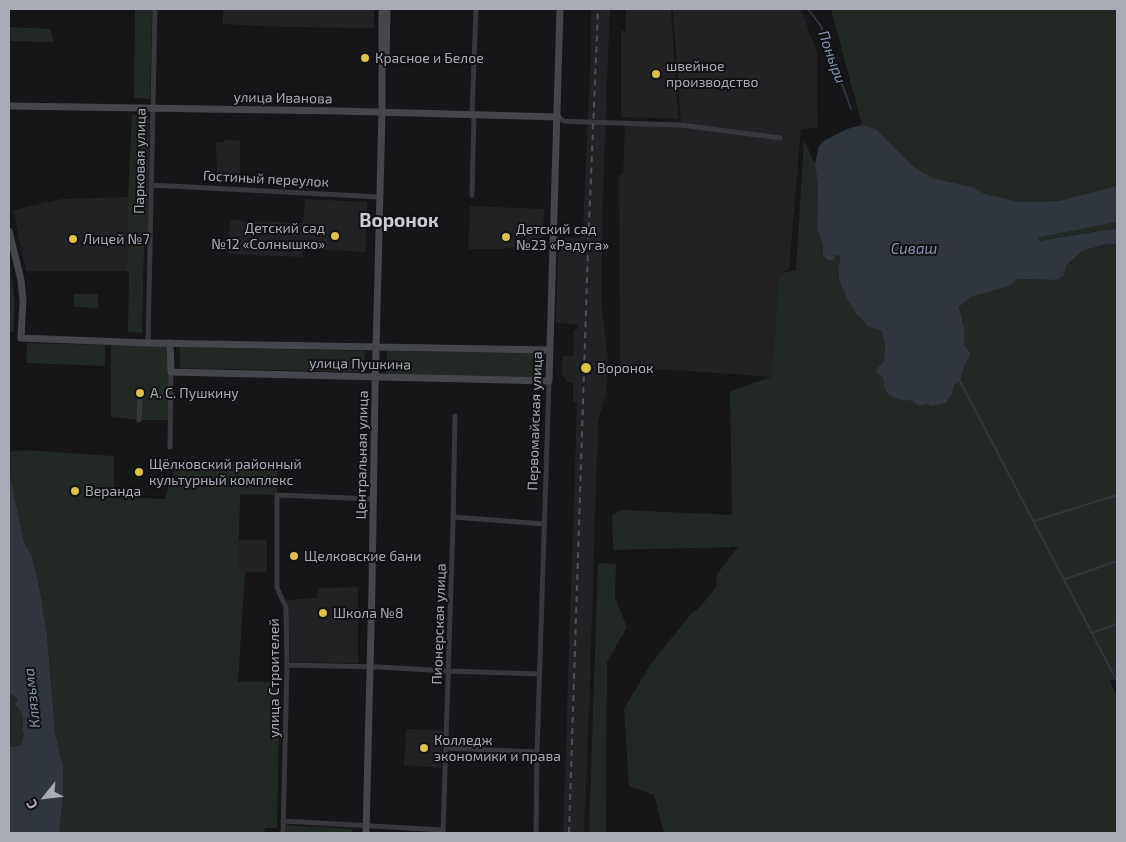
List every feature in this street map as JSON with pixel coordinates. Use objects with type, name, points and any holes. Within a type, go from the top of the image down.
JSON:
[{"type":"street","name":"Парковая улица","points":[[148,343],[155,9]]},
{"type":"street","name":"Центральная улица","points":[[366,829],[383,78],[382,9]]},
{"type":"street","name":"Центральная улица","points":[[383,78],[387,60],[387,9]]},
{"type":"street","points":[[472,195],[476,9]]},
{"type":"street","name":"Первомайская улица","points":[[536,833],[539,674],[560,9]]},
{"type":"street","name":"улица Иванова","points":[[9,106],[558,117]]},
{"type":"street","points":[[558,117],[564,120],[584,122],[681,125],[780,138]]},
{"type":"street","name":"Гостиный переулок","points":[[151,185],[380,197]]},
{"type":"street","points":[[9,231],[21,280],[23,301],[21,338],[170,343],[170,447]]},
{"type":"street","name":"улица Пушкина","points":[[170,343],[550,350]]},
{"type":"street","name":"улица Пушкина","points":[[171,372],[549,381]]},
{"type":"street","points":[[140,400],[140,420]]},
{"type":"street","name":"Пионерская улица","points":[[443,831],[454,517],[455,416]]},
{"type":"street","name":"улица Строителей","points":[[283,833],[287,665],[286,607],[277,588],[277,495],[373,499]]},
{"type":"street","points":[[454,517],[544,524]]},
{"type":"street","points":[[287,665],[370,666],[539,674]]},
{"type":"street","points":[[446,748],[537,752]]},
{"type":"street","points":[[283,821],[366,829],[443,831]]},
{"type":"shaded area","points":[[135,9],[152,9],[150,99],[134,98]]},
{"type":"shaded area","points":[[223,9],[374,9],[374,28],[223,24]]},
{"type":"shaded area","points":[[591,9],[610,9],[602,248],[602,308],[608,360],[607,390],[598,421],[584,833],[563,833],[577,403],[573,402],[573,383],[566,382],[566,377],[562,376],[563,356],[573,356],[574,330],[577,330],[578,324],[556,323],[558,237],[581,238],[583,232]]},
{"type":"shaded area","points":[[626,9],[671,9],[678,119],[621,117],[621,31],[625,31]]},
{"type":"shaded area","points":[[673,9],[801,9],[817,53],[818,128],[801,129],[789,269],[779,275],[771,377],[620,367],[619,179],[620,174],[623,173],[625,124],[681,125]]},
{"type":"shaded area","points":[[831,9],[1117,9],[1117,186],[1058,201],[1020,202],[985,194],[973,187],[932,178],[913,166],[876,129],[862,125]]},
{"type":"shaded area","points":[[9,27],[50,29],[54,42],[9,41]]},
{"type":"shaded area","points":[[132,115],[149,115],[148,242],[144,247],[142,333],[128,332],[129,271],[126,271]]},
{"type":"shaded area","points":[[224,139],[240,141],[240,175],[238,182],[215,183],[215,178],[217,178],[216,142],[224,142]]},
{"type":"shaded area","points":[[804,140],[815,164],[818,187],[817,229],[823,246],[823,255],[828,260],[833,260],[836,255],[840,256],[839,280],[847,299],[856,314],[869,327],[882,331],[885,346],[884,361],[878,374],[901,400],[912,401],[919,406],[952,393],[953,385],[960,381],[965,364],[971,354],[964,345],[964,327],[959,307],[971,297],[1009,286],[1018,279],[1056,280],[1064,276],[1067,265],[1082,251],[1103,245],[1117,244],[1117,679],[1110,681],[1117,696],[1117,833],[664,833],[654,795],[629,786],[624,709],[650,665],[690,615],[701,606],[716,587],[717,574],[738,547],[613,550],[612,515],[622,510],[732,515],[730,391],[771,377],[779,274],[796,270]]},
{"type":"shaded area","name":"Лицей №7","points":[[128,197],[126,271],[26,271],[13,210],[62,199]]},
{"type":"shaded area","points":[[305,199],[367,202],[365,252],[303,249],[303,257],[228,254],[230,220],[303,223]]},
{"type":"shaded area","name":"Детский сад №23 «Радуга»","points":[[470,206],[544,209],[543,247],[522,246],[499,249],[468,249]]},
{"type":"shaded area","points":[[1117,222],[1117,228],[1040,241],[1039,236]]},
{"type":"shaded area","points":[[9,258],[15,304],[13,332],[9,332]]},
{"type":"shaded area","points":[[74,294],[98,294],[98,308],[74,307]]},
{"type":"shaded area","points":[[111,341],[170,343],[170,420],[139,420],[111,417]]},
{"type":"shaded area","points":[[27,343],[105,345],[105,366],[26,363]]},
{"type":"shaded area","points":[[180,347],[365,351],[364,372],[180,368]]},
{"type":"shaded area","points":[[387,351],[544,353],[543,379],[386,375]]},
{"type":"shaded area","points":[[23,450],[114,456],[114,485],[122,497],[165,499],[173,473],[174,460],[278,464],[277,495],[240,494],[238,571],[245,573],[238,682],[282,682],[280,684],[277,828],[265,828],[264,833],[59,833],[63,797],[63,767],[55,732],[47,635],[32,556],[24,542],[9,471],[9,452]]},
{"type":"shaded area","points":[[238,540],[267,540],[267,572],[238,572]]},
{"type":"shaded area","points":[[598,563],[616,564],[615,597],[627,627],[607,662],[606,833],[589,833]]},
{"type":"shaded area","name":"Школа №8","points":[[358,587],[358,663],[291,662],[287,600],[317,598],[318,588]]},
{"type":"shaded area","points":[[11,694],[18,701],[16,704],[23,719],[22,729],[24,734],[21,745],[14,747],[9,746],[9,696]]},
{"type":"shaded area","name":"Колледж экономики и права","points":[[406,729],[443,730],[441,768],[404,765]]},
{"type":"shaded area","points":[[286,825],[352,829],[352,833],[286,833]]},
{"type":"water","name":"Сиваш","points":[[862,125],[876,129],[913,166],[932,178],[973,187],[985,194],[1020,202],[1058,201],[1117,186],[1117,222],[1039,237],[1040,241],[1117,228],[1117,244],[1103,245],[1082,251],[1067,265],[1064,276],[1056,280],[1018,279],[1009,286],[971,297],[959,307],[964,327],[964,345],[971,354],[965,364],[960,381],[954,385],[946,403],[919,406],[912,401],[901,400],[891,396],[885,390],[883,378],[876,370],[884,361],[885,346],[882,331],[869,327],[856,314],[847,299],[839,280],[840,256],[836,255],[833,260],[828,260],[823,255],[823,246],[817,229],[818,187],[815,164],[819,146],[824,141],[847,129]]},
{"type":"water","name":"Клязьма","points":[[9,471],[24,542],[32,556],[47,635],[55,732],[63,767],[63,797],[59,833],[9,833],[9,746],[21,745],[24,734],[22,729],[23,719],[20,710],[15,704],[18,701],[11,694],[9,696]]},
{"type":"waterway","name":"Поныри","points":[[808,9],[821,26],[851,109]]},
{"type":"waterway","points":[[960,381],[1117,681]]},
{"type":"waterway","points":[[1034,521],[1117,495]]},
{"type":"waterway","points":[[1065,579],[1117,561]]},
{"type":"waterway","points":[[1092,633],[1117,624]]},
{"type":"railway","points":[[569,833],[588,249],[598,9]]},
{"type":"place","name":"Красное и Белое","points":[[365,58]]},
{"type":"place","name":"швейное производство","points":[[656,74]]},
{"type":"place","name":"Детский сад №12 «Солнышко»","points":[[335,236]]},
{"type":"place","name":"Детский сад №23 «Радуга»","points":[[506,237]]},
{"type":"place","name":"Лицей №7","points":[[73,239]]},
{"type":"place","name":"Воронок","points":[[586,368]]},
{"type":"place","name":"А. С. Пушкину","points":[[140,393]]},
{"type":"place","name":"Щёлковский районный культурный комплекс","points":[[139,472]]},
{"type":"place","name":"Веранда","points":[[75,491]]},
{"type":"place","name":"Щелковские бани","points":[[294,556]]},
{"type":"place","name":"Школа №8","points":[[323,613]]},
{"type":"place","name":"Колледж экономики и права","points":[[424,748]]},
{"type":"district","name":"Воронок","points":[[399,221]]}]
